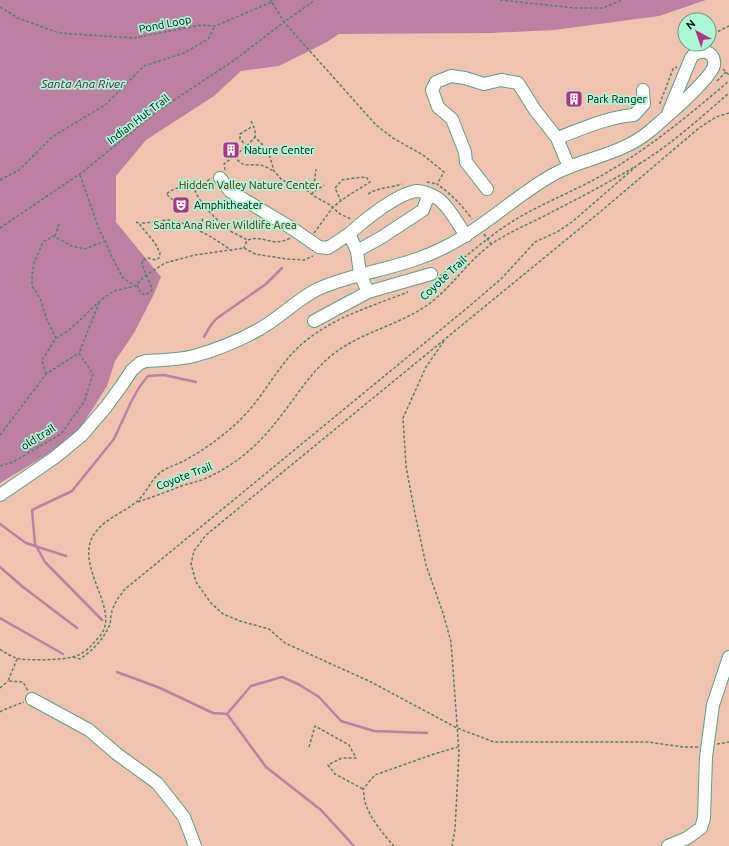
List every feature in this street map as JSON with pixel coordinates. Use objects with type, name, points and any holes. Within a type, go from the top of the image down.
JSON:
[{"type":"lane","points":[[0,495],[54,458],[82,435],[106,407],[132,370],[140,363],[193,356],[230,344],[258,330],[315,290],[360,274],[415,260],[448,246],[479,228],[535,185],[569,167],[627,146],[638,139],[667,116],[682,104],[713,69],[713,58],[707,52],[697,52],[691,58],[667,116]]},
{"type":"lane","points":[[487,189],[466,162],[465,152],[452,119],[438,107],[432,90],[436,82],[451,76],[465,78],[484,84],[501,80],[518,83],[535,110],[557,138],[569,167]]},
{"type":"lane","points":[[557,138],[593,124],[623,116],[634,115],[644,104],[643,90]]},
{"type":"lane","points":[[218,176],[230,191],[309,239],[319,247],[328,248],[397,198],[418,191],[429,194],[440,200],[453,215],[466,236]]},
{"type":"lane","points":[[357,251],[382,237],[423,210],[429,194]]},
{"type":"lane","points":[[353,230],[360,274],[368,292]]},
{"type":"lane","points":[[314,321],[368,292],[431,274]]},
{"type":"lane","points":[[668,846],[687,838],[701,828],[704,818],[708,747],[713,705],[729,656]]},
{"type":"lane","points":[[32,699],[89,730],[116,754],[157,783],[184,817],[195,846]]},
{"type":"path","points":[[274,0],[271,1],[284,22],[376,125],[393,138],[423,155],[444,172],[437,184],[463,206],[491,244]]},
{"type":"path","points":[[284,22],[315,0]]},
{"type":"path","points":[[500,0],[575,8],[603,8],[622,0]]},
{"type":"path","name":"Pond Loop","points":[[0,7],[18,18],[59,32],[134,38],[201,25],[215,26],[271,1]]},
{"type":"path","name":"Indian Hut Trail","points":[[0,228],[80,174],[156,112],[236,59],[284,22]]},
{"type":"path","points":[[0,180],[19,170],[52,137],[105,105],[144,66],[184,53],[208,39],[215,26]]},
{"type":"path","points":[[717,32],[729,26]]},
{"type":"path","name":"Coyote Trail","points":[[137,502],[201,480],[220,471],[238,459],[252,449],[277,422],[309,378],[322,363],[336,352],[355,340],[409,316],[426,306],[449,287],[491,244],[509,233],[611,181],[653,155],[691,126],[729,93]]},
{"type":"path","points":[[708,747],[683,747],[648,742],[494,742],[457,728],[371,682],[285,643],[269,629],[240,621],[223,614],[211,603],[196,582],[191,564],[194,551],[206,536],[446,339],[699,128],[716,117],[729,113]]},
{"type":"path","points":[[173,200],[166,194],[172,189],[179,187],[195,190],[225,170],[224,164],[247,146],[254,137],[255,130],[251,121]]},
{"type":"path","points":[[247,146],[240,139],[240,134],[254,126]]},
{"type":"path","points":[[254,137],[262,144],[270,157],[274,171],[281,179],[304,188],[333,207],[340,214],[350,218],[353,230]]},
{"type":"path","points":[[234,156],[246,166],[258,165],[274,171]]},
{"type":"path","points":[[73,657],[80,659],[91,652],[99,642],[110,623],[114,605],[124,590],[472,304],[502,278],[535,242],[558,232],[572,222],[640,163]]},
{"type":"path","points":[[316,169],[314,185],[316,190]]},
{"type":"path","points":[[80,174],[99,229],[112,258],[123,278],[136,286],[145,295],[152,290],[152,288],[143,267],[142,260],[148,258],[156,260],[159,258],[160,253],[156,243],[140,225],[141,224]]},
{"type":"path","points":[[309,239],[333,207],[370,182],[366,177],[342,180],[335,188],[341,201]]},
{"type":"path","points":[[312,194],[324,185]]},
{"type":"path","points":[[195,190],[196,194],[207,209],[229,230],[248,240]]},
{"type":"path","points":[[199,231],[203,218]]},
{"type":"path","points":[[136,222],[141,224],[169,220],[183,224],[199,231],[232,250]]},
{"type":"path","points":[[56,338],[47,320],[40,298],[32,286],[32,275],[34,263],[42,242],[55,236],[59,224]]},
{"type":"path","points":[[244,248],[248,240],[254,237],[268,241],[285,241],[292,237],[293,229]]},
{"type":"path","points":[[55,236],[72,246],[85,249],[105,241]]},
{"type":"path","points":[[46,374],[42,360],[56,338],[61,336],[112,292],[136,286],[147,275],[165,263],[195,255],[244,248],[255,254],[304,260],[328,248]]},
{"type":"path","points":[[0,435],[46,374],[80,353],[99,303]]},
{"type":"path","points":[[446,339],[426,367],[403,418],[406,466],[414,514],[426,565],[443,613],[451,642],[458,747],[455,830],[452,846]]},
{"type":"path","name":"old trail","points":[[0,466],[13,462],[61,434],[84,402],[93,374],[80,353]]},
{"type":"path","points":[[0,649],[17,659],[27,660],[73,657],[83,653],[90,647],[100,635],[106,623],[103,606],[88,559],[90,541],[100,527],[137,502],[161,472]]},
{"type":"path","points":[[0,688],[8,681],[17,659]]},
{"type":"path","points":[[0,712],[32,699],[23,682],[8,681]]},
{"type":"path","points":[[309,747],[315,726],[349,745],[356,758],[342,758],[328,765],[335,774],[364,789]]},
{"type":"path","points":[[394,846],[383,833],[365,803],[364,789],[375,775],[458,747]]},
{"type":"green space","points":[[0,0],[729,0],[729,846],[0,846]]},
{"type":"water","name":"Santa Ana River","points":[[0,0],[706,0],[659,16],[554,30],[491,33],[339,34],[327,42],[279,66],[241,71],[214,96],[146,140],[116,176],[116,222],[161,277],[134,333],[115,361],[107,386],[74,438],[0,483]]},
{"type":"waterway","points":[[204,337],[216,319],[266,284],[282,268]]},
{"type":"waterway","points":[[102,620],[45,562],[35,544],[32,510],[72,491],[114,439],[131,402],[140,386],[148,376],[164,375],[196,382]]},
{"type":"waterway","points":[[0,524],[26,543],[66,556]]},
{"type":"waterway","points":[[0,567],[23,587],[77,628]]},
{"type":"waterway","points":[[0,618],[63,654]]},
{"type":"waterway","points":[[117,672],[160,688],[213,713],[227,714],[266,767],[321,810],[354,846]]},
{"type":"waterway","points":[[227,714],[251,686],[282,677],[298,684],[319,697],[341,721],[374,731],[427,733]]},
{"type":"place","name":"Park Ranger","points":[[574,99]]},
{"type":"place","name":"Nature Center","points":[[231,150]]},
{"type":"place","name":"Amphitheater","points":[[181,205]]},
{"type":"park label","name":"Hidden Valley Nature Center","points":[[249,185]]},
{"type":"park label","name":"Santa Ana River Wildlife Area","points":[[225,225]]}]
